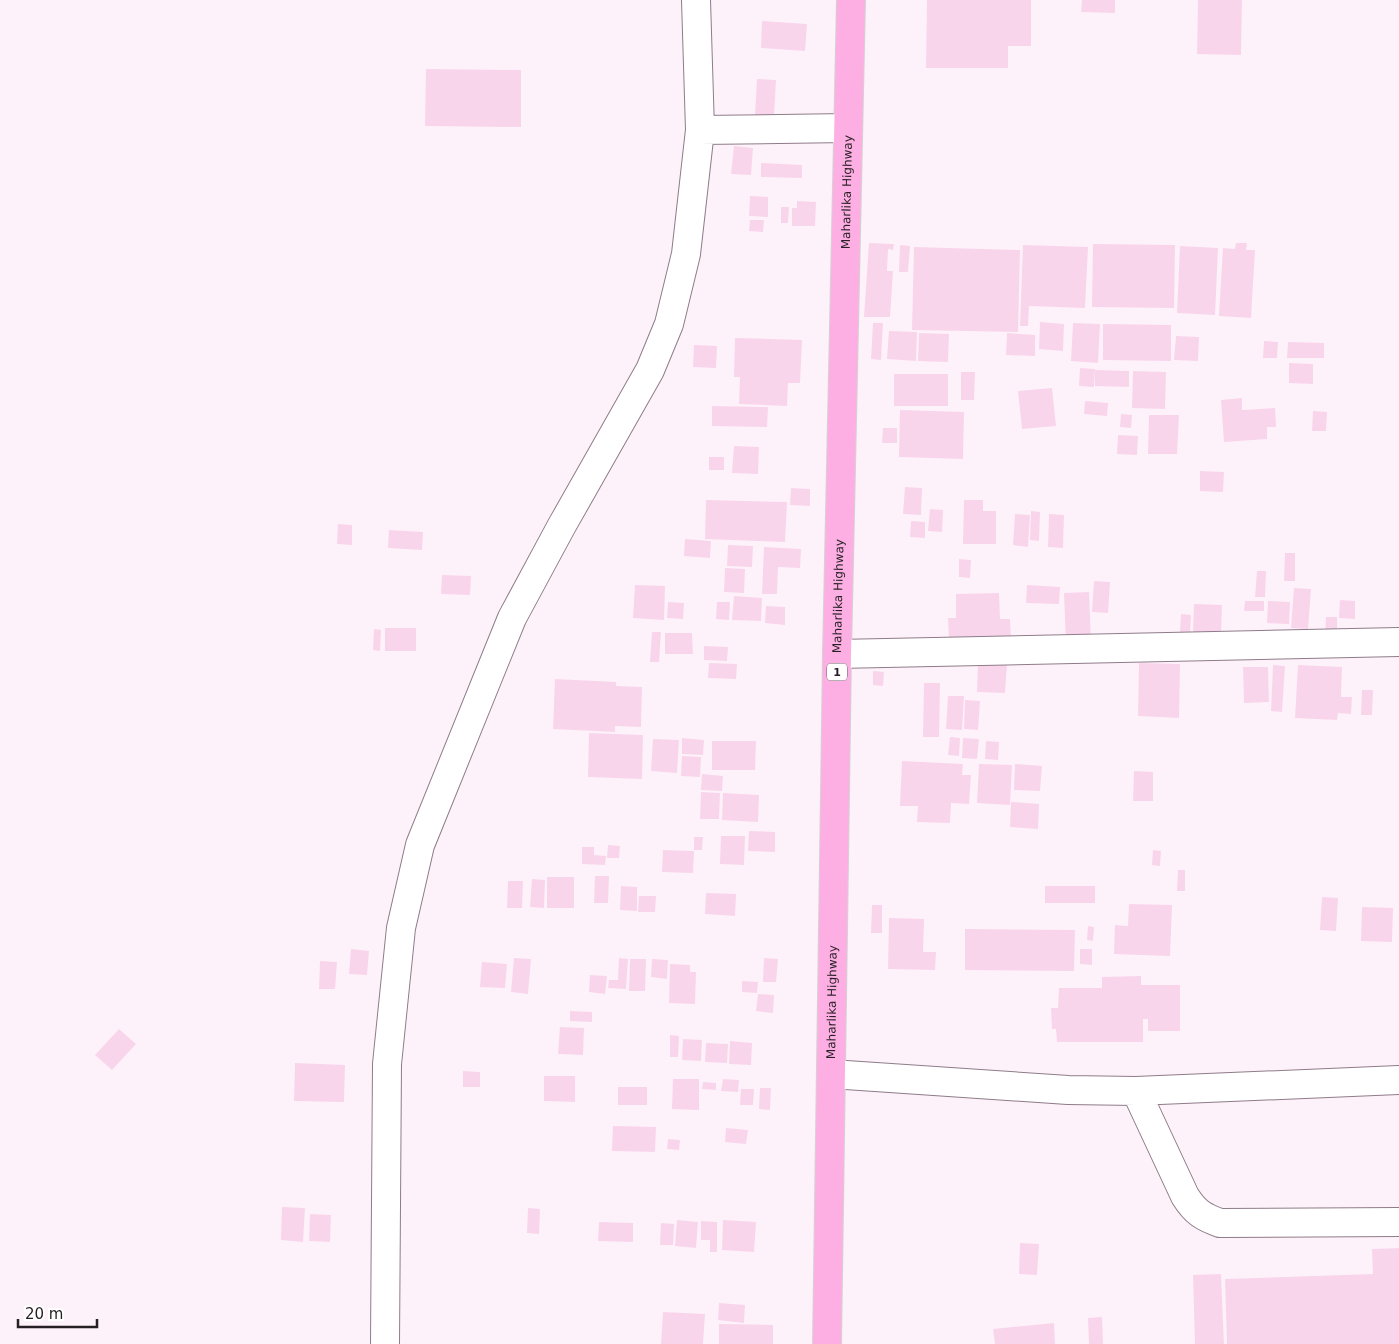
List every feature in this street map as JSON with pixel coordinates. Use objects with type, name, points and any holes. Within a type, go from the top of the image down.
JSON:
[{"type":"highway","name":"Maharlika Highway","points":[[827,1344],[837,654],[851,0]]},
{"type":"street","points":[[385,1344],[387,1064],[400,928],[420,845],[512,618],[650,370],[669,324],[686,254],[700,130],[696,0]]},
{"type":"street","points":[[700,130],[848,128]]},
{"type":"street","points":[[837,654],[1399,642]]},
{"type":"street","points":[[831,1074],[1068,1090],[1136,1092],[1399,1080]]},
{"type":"street","points":[[1136,1092],[1184,1196],[1203,1217],[1220,1223],[1399,1222]]},
{"type":"building","points":[[927,0],[1031,0],[1031,46],[1008,46],[1008,68],[926,68]]},
{"type":"building","points":[[1082,0],[1115,0],[1115,13],[1081,12]]},
{"type":"building","points":[[1198,0],[1242,0],[1241,55],[1197,54]]},
{"type":"building","points":[[762,21],[807,24],[805,51],[761,48]]},
{"type":"building","points":[[426,69],[521,70],[521,127],[425,126]]},
{"type":"building","points":[[757,79],[776,80],[774,116],[755,115]]},
{"type":"building","points":[[734,146],[753,148],[751,175],[731,174]]},
{"type":"building","points":[[761,163],[802,165],[802,178],[761,177]]},
{"type":"building","points":[[750,196],[768,197],[768,217],[749,216]]},
{"type":"building","points":[[797,201],[816,202],[815,226],[792,226],[792,208],[797,208]]},
{"type":"building","points":[[781,207],[789,207],[788,223],[781,223]]},
{"type":"building","points":[[750,220],[764,220],[763,232],[749,231]]},
{"type":"building","points":[[869,243],[894,244],[893,250],[888,249],[887,271],[893,271],[890,317],[864,317]]},
{"type":"building","points":[[1236,243],[1247,243],[1246,250],[1255,250],[1251,318],[1219,316],[1223,248],[1235,249]]},
{"type":"building","points":[[1093,244],[1175,245],[1174,308],[1092,307]]},
{"type":"building","points":[[900,245],[910,246],[908,272],[899,272]]},
{"type":"building","points":[[1023,245],[1088,247],[1085,308],[1029,306],[1028,326],[1020,326]]},
{"type":"building","points":[[1180,246],[1218,248],[1215,315],[1177,313]]},
{"type":"building","points":[[914,247],[1020,250],[1018,332],[912,330]]},
{"type":"building","points":[[1040,322],[1064,324],[1063,351],[1039,349]]},
{"type":"building","points":[[873,323],[883,323],[881,360],[871,359]]},
{"type":"building","points":[[1073,323],[1100,324],[1098,363],[1071,361]]},
{"type":"building","points":[[1103,324],[1171,325],[1171,361],[1103,360]]},
{"type":"building","points":[[889,331],[917,332],[916,361],[887,359]]},
{"type":"building","points":[[919,333],[949,334],[948,362],[918,361]]},
{"type":"building","points":[[1007,333],[1035,335],[1035,356],[1006,355]]},
{"type":"building","points":[[1176,336],[1199,337],[1198,361],[1174,360]]},
{"type":"building","points":[[735,338],[802,340],[800,383],[788,383],[787,406],[739,404],[740,377],[734,377]]},
{"type":"building","points":[[1264,341],[1278,342],[1277,358],[1263,358]]},
{"type":"building","points":[[1288,342],[1324,343],[1324,358],[1287,358]]},
{"type":"building","points":[[694,345],[717,346],[716,368],[693,367]]},
{"type":"building","points":[[1289,363],[1313,364],[1313,384],[1289,383]]},
{"type":"building","points":[[1080,368],[1095,369],[1094,387],[1079,386]]},
{"type":"building","points":[[1095,370],[1129,371],[1129,387],[1095,386]]},
{"type":"building","points":[[1133,371],[1166,372],[1165,409],[1132,408]]},
{"type":"building","points":[[961,372],[975,372],[974,400],[961,400]]},
{"type":"building","points":[[894,374],[948,374],[948,406],[894,406]]},
{"type":"building","points":[[1052,388],[1056,426],[1022,429],[1018,391]]},
{"type":"building","points":[[1242,398],[1242,410],[1275,408],[1276,427],[1267,427],[1267,439],[1224,442],[1221,400]]},
{"type":"building","points":[[1085,401],[1108,403],[1107,416],[1084,414]]},
{"type":"building","points":[[712,406],[768,407],[767,427],[712,426]]},
{"type":"building","points":[[900,410],[964,412],[963,459],[899,457]]},
{"type":"building","points":[[1313,411],[1327,412],[1326,431],[1312,431]]},
{"type":"building","points":[[1121,414],[1132,415],[1131,428],[1120,427]]},
{"type":"building","points":[[1149,415],[1179,415],[1177,454],[1148,454]]},
{"type":"building","points":[[883,428],[897,428],[897,443],[882,443]]},
{"type":"building","points":[[1118,435],[1138,436],[1137,455],[1117,454]]},
{"type":"building","points":[[734,446],[759,447],[758,474],[732,473]]},
{"type":"building","points":[[709,457],[724,457],[724,470],[709,470]]},
{"type":"building","points":[[1200,471],[1224,472],[1223,492],[1200,491]]},
{"type":"building","points":[[905,487],[922,488],[921,515],[903,514]]},
{"type":"building","points":[[791,488],[810,489],[810,506],[790,505]]},
{"type":"building","points":[[706,500],[787,502],[785,542],[705,539]]},
{"type":"building","points":[[964,500],[983,500],[983,511],[996,511],[996,544],[963,544]]},
{"type":"building","points":[[930,509],[943,510],[942,532],[928,531]]},
{"type":"building","points":[[1031,511],[1040,512],[1039,541],[1030,540]]},
{"type":"building","points":[[1015,514],[1030,515],[1028,547],[1013,545]]},
{"type":"building","points":[[1049,514],[1064,515],[1063,548],[1048,547]]},
{"type":"building","points":[[911,521],[925,522],[925,538],[910,537]]},
{"type":"building","points":[[338,524],[352,525],[352,545],[337,544]]},
{"type":"building","points":[[389,530],[423,532],[422,550],[388,548]]},
{"type":"building","points":[[685,539],[711,541],[710,558],[684,556]]},
{"type":"building","points":[[728,545],[753,546],[752,567],[727,566]]},
{"type":"building","points":[[764,547],[801,549],[800,568],[778,567],[777,594],[762,594]]},
{"type":"building","points":[[1285,553],[1295,553],[1295,581],[1284,581]]},
{"type":"building","points":[[959,559],[971,560],[970,578],[959,577]]},
{"type":"building","points":[[725,568],[745,569],[744,593],[724,592]]},
{"type":"building","points":[[1257,571],[1266,571],[1265,597],[1255,597]]},
{"type":"building","points":[[442,575],[471,576],[470,595],[441,594]]},
{"type":"building","points":[[1094,581],[1110,582],[1108,613],[1092,612]]},
{"type":"building","points":[[635,585],[665,586],[664,620],[633,618]]},
{"type":"building","points":[[1027,585],[1060,587],[1059,604],[1026,603]]},
{"type":"building","points":[[1294,588],[1311,589],[1308,629],[1291,628]]},
{"type":"building","points":[[1089,592],[1091,642],[1066,644],[1064,593]]},
{"type":"building","points":[[999,593],[1000,619],[1010,619],[1011,639],[949,640],[948,618],[956,618],[956,594]]},
{"type":"building","points":[[734,596],[762,598],[761,621],[732,620]]},
{"type":"building","points":[[1340,600],[1355,601],[1355,619],[1339,618]]},
{"type":"building","points":[[1245,601],[1264,601],[1264,611],[1244,611]]},
{"type":"building","points":[[1268,601],[1290,602],[1289,624],[1267,623]]},
{"type":"building","points":[[668,602],[684,603],[683,619],[667,618]]},
{"type":"building","points":[[717,602],[730,602],[729,620],[716,619]]},
{"type":"building","points":[[1194,604],[1222,605],[1221,634],[1193,633]]},
{"type":"building","points":[[766,606],[785,607],[785,625],[765,623]]},
{"type":"building","points":[[1181,614],[1191,615],[1190,633],[1180,632]]},
{"type":"building","points":[[1326,617],[1337,617],[1337,637],[1325,637]]},
{"type":"building","points":[[385,628],[416,628],[416,651],[385,651]]},
{"type":"building","points":[[374,629],[381,630],[380,651],[373,650]]},
{"type":"building","points":[[652,632],[661,632],[659,662],[650,662]]},
{"type":"building","points":[[665,633],[692,633],[693,654],[665,654]]},
{"type":"building","points":[[704,646],[728,647],[727,661],[704,660]]},
{"type":"building","points":[[709,663],[737,664],[736,679],[708,678]]},
{"type":"building","points":[[978,663],[1007,664],[1005,693],[977,692]]},
{"type":"building","points":[[1139,663],[1180,664],[1179,718],[1138,716]]},
{"type":"building","points":[[1273,665],[1285,666],[1282,712],[1271,711]]},
{"type":"building","points":[[1298,665],[1342,667],[1341,697],[1352,697],[1351,714],[1338,713],[1337,720],[1295,718]]},
{"type":"building","points":[[1243,667],[1268,667],[1269,702],[1244,703]]},
{"type":"building","points":[[873,671],[884,672],[883,686],[873,685]]},
{"type":"building","points":[[555,679],[616,682],[616,686],[642,687],[641,727],[615,726],[615,732],[553,729]]},
{"type":"building","points":[[924,683],[940,683],[939,737],[923,737]]},
{"type":"building","points":[[1362,690],[1373,690],[1372,715],[1361,715]]},
{"type":"building","points":[[948,696],[964,696],[962,730],[946,729]]},
{"type":"building","points":[[965,700],[980,701],[978,730],[964,729]]},
{"type":"building","points":[[589,733],[643,735],[642,779],[588,777]]},
{"type":"building","points":[[950,737],[960,738],[959,756],[948,755]]},
{"type":"building","points":[[682,738],[704,740],[703,755],[682,754]]},
{"type":"building","points":[[963,738],[979,739],[977,759],[962,758]]},
{"type":"building","points":[[653,739],[679,740],[677,773],[651,771]]},
{"type":"building","points":[[712,741],[756,741],[755,770],[712,770]]},
{"type":"building","points":[[986,741],[999,742],[998,760],[985,759]]},
{"type":"building","points":[[682,756],[701,757],[700,777],[681,776]]},
{"type":"building","points":[[902,761],[963,764],[962,775],[971,775],[969,804],[951,803],[950,823],[917,822],[918,806],[900,806]]},
{"type":"building","points":[[979,764],[1012,765],[1010,805],[977,803]]},
{"type":"building","points":[[1015,764],[1042,766],[1040,791],[1014,790]]},
{"type":"building","points":[[1134,771],[1153,772],[1153,801],[1133,801]]},
{"type":"building","points":[[702,774],[723,776],[722,791],[701,790]]},
{"type":"building","points":[[701,792],[720,793],[719,819],[700,819]]},
{"type":"building","points":[[723,793],[759,795],[758,822],[722,820]]},
{"type":"building","points":[[1011,802],[1039,804],[1038,829],[1010,827]]},
{"type":"building","points":[[749,831],[775,832],[775,852],[748,851]]},
{"type":"building","points":[[721,836],[745,836],[744,865],[720,864]]},
{"type":"building","points":[[694,837],[703,837],[702,850],[694,850]]},
{"type":"building","points":[[608,845],[620,846],[619,858],[607,858]]},
{"type":"building","points":[[582,847],[594,847],[594,855],[606,856],[605,865],[582,864]]},
{"type":"building","points":[[663,850],[694,851],[693,873],[662,872]]},
{"type":"building","points":[[1153,850],[1161,851],[1160,866],[1152,865]]},
{"type":"building","points":[[1178,870],[1185,870],[1185,891],[1177,891]]},
{"type":"building","points":[[595,876],[609,876],[608,903],[594,903]]},
{"type":"building","points":[[547,877],[574,877],[574,908],[547,908]]},
{"type":"building","points":[[532,879],[545,880],[544,908],[530,907]]},
{"type":"building","points":[[508,881],[523,881],[522,908],[507,908]]},
{"type":"building","points":[[621,886],[637,887],[637,911],[620,910]]},
{"type":"building","points":[[1045,886],[1095,886],[1095,903],[1045,903]]},
{"type":"building","points":[[706,893],[736,894],[735,916],[705,914]]},
{"type":"building","points":[[639,896],[656,896],[655,912],[638,912]]},
{"type":"building","points":[[1322,897],[1338,898],[1336,931],[1320,930]]},
{"type":"building","points":[[1129,904],[1172,905],[1170,956],[1114,954],[1115,925],[1128,926]]},
{"type":"building","points":[[872,905],[882,905],[882,933],[871,933]]},
{"type":"building","points":[[1362,907],[1393,908],[1392,942],[1361,941]]},
{"type":"building","points":[[889,918],[924,919],[923,952],[936,952],[935,970],[888,969]]},
{"type":"building","points":[[1088,926],[1094,927],[1093,941],[1087,940]]},
{"type":"building","points":[[965,929],[1075,930],[1074,971],[965,970]]},
{"type":"building","points":[[351,949],[369,951],[367,975],[349,974]]},
{"type":"building","points":[[1080,949],[1092,949],[1092,965],[1080,964]]},
{"type":"building","points":[[514,958],[531,959],[528,994],[511,992]]},
{"type":"building","points":[[619,958],[628,959],[626,989],[608,988],[609,980],[618,980]]},
{"type":"building","points":[[764,958],[778,959],[776,982],[763,982]]},
{"type":"building","points":[[630,959],[646,959],[645,991],[629,991]]},
{"type":"building","points":[[652,959],[668,960],[667,979],[651,977]]},
{"type":"building","points":[[320,961],[337,962],[335,989],[319,989]]},
{"type":"building","points":[[482,962],[507,964],[505,988],[480,987]]},
{"type":"building","points":[[670,964],[690,965],[690,972],[696,972],[695,1004],[669,1003]]},
{"type":"building","points":[[590,975],[607,976],[605,994],[589,992]]},
{"type":"building","points":[[1141,976],[1141,985],[1180,985],[1180,1031],[1148,1031],[1148,1019],[1143,1019],[1143,1042],[1057,1042],[1056,1029],[1052,1029],[1051,1008],[1058,1008],[1059,988],[1102,988],[1102,977]]},
{"type":"building","points":[[742,981],[758,982],[757,993],[742,992]]},
{"type":"building","points":[[758,994],[774,995],[773,1013],[756,1011]]},
{"type":"building","points":[[570,1011],[592,1012],[592,1022],[570,1021]]},
{"type":"building","points":[[560,1027],[584,1028],[583,1055],[558,1054]]},
{"type":"building","points":[[119,1029],[136,1044],[112,1070],[95,1055]]},
{"type":"building","points":[[670,1035],[679,1036],[678,1057],[670,1057]]},
{"type":"building","points":[[683,1039],[702,1040],[701,1061],[682,1060]]},
{"type":"building","points":[[730,1041],[752,1043],[751,1065],[729,1064]]},
{"type":"building","points":[[706,1043],[728,1044],[727,1063],[705,1062]]},
{"type":"building","points":[[295,1063],[345,1065],[344,1102],[294,1101]]},
{"type":"building","points":[[463,1071],[480,1072],[480,1087],[463,1087]]},
{"type":"building","points":[[544,1076],[575,1076],[575,1102],[544,1101]]},
{"type":"building","points":[[673,1079],[699,1079],[699,1110],[672,1109]]},
{"type":"building","points":[[723,1079],[739,1080],[738,1092],[721,1091]]},
{"type":"building","points":[[703,1082],[716,1083],[716,1090],[702,1089]]},
{"type":"building","points":[[618,1087],[647,1087],[647,1105],[618,1105]]},
{"type":"building","points":[[760,1088],[771,1088],[770,1110],[759,1109]]},
{"type":"building","points":[[741,1089],[754,1089],[753,1105],[740,1105]]},
{"type":"building","points":[[613,1126],[656,1127],[655,1152],[612,1151]]},
{"type":"building","points":[[726,1128],[748,1130],[746,1144],[725,1142]]},
{"type":"building","points":[[668,1139],[680,1140],[679,1150],[667,1149]]},
{"type":"building","points":[[282,1207],[305,1208],[303,1242],[281,1240]]},
{"type":"building","points":[[528,1208],[540,1209],[539,1234],[527,1233]]},
{"type":"building","points":[[310,1214],[331,1215],[330,1242],[309,1241]]},
{"type":"building","points":[[677,1220],[698,1222],[696,1248],[675,1246]]},
{"type":"building","points":[[723,1220],[756,1222],[754,1252],[722,1250]]},
{"type":"building","points":[[701,1221],[717,1222],[717,1252],[710,1252],[710,1240],[701,1240]]},
{"type":"building","points":[[599,1222],[633,1223],[633,1242],[598,1241]]},
{"type":"building","points":[[661,1223],[674,1224],[673,1245],[660,1245]]},
{"type":"building","points":[[1020,1243],[1039,1244],[1037,1275],[1019,1274]]},
{"type":"building","points":[[1399,1248],[1399,1344],[1227,1344],[1225,1279],[1373,1274],[1372,1249]]},
{"type":"building","points":[[1221,1274],[1224,1344],[1195,1344],[1193,1275]]},
{"type":"building","points":[[719,1303],[745,1305],[744,1323],[718,1320]]},
{"type":"building","points":[[663,1312],[705,1314],[703,1344],[661,1344]]},
{"type":"building","points":[[1102,1317],[1103,1344],[1089,1344],[1088,1318]]},
{"type":"building","points":[[1054,1323],[1055,1344],[995,1344],[993,1329]]},
{"type":"building","points":[[719,1324],[773,1325],[773,1344],[719,1344]]}]
